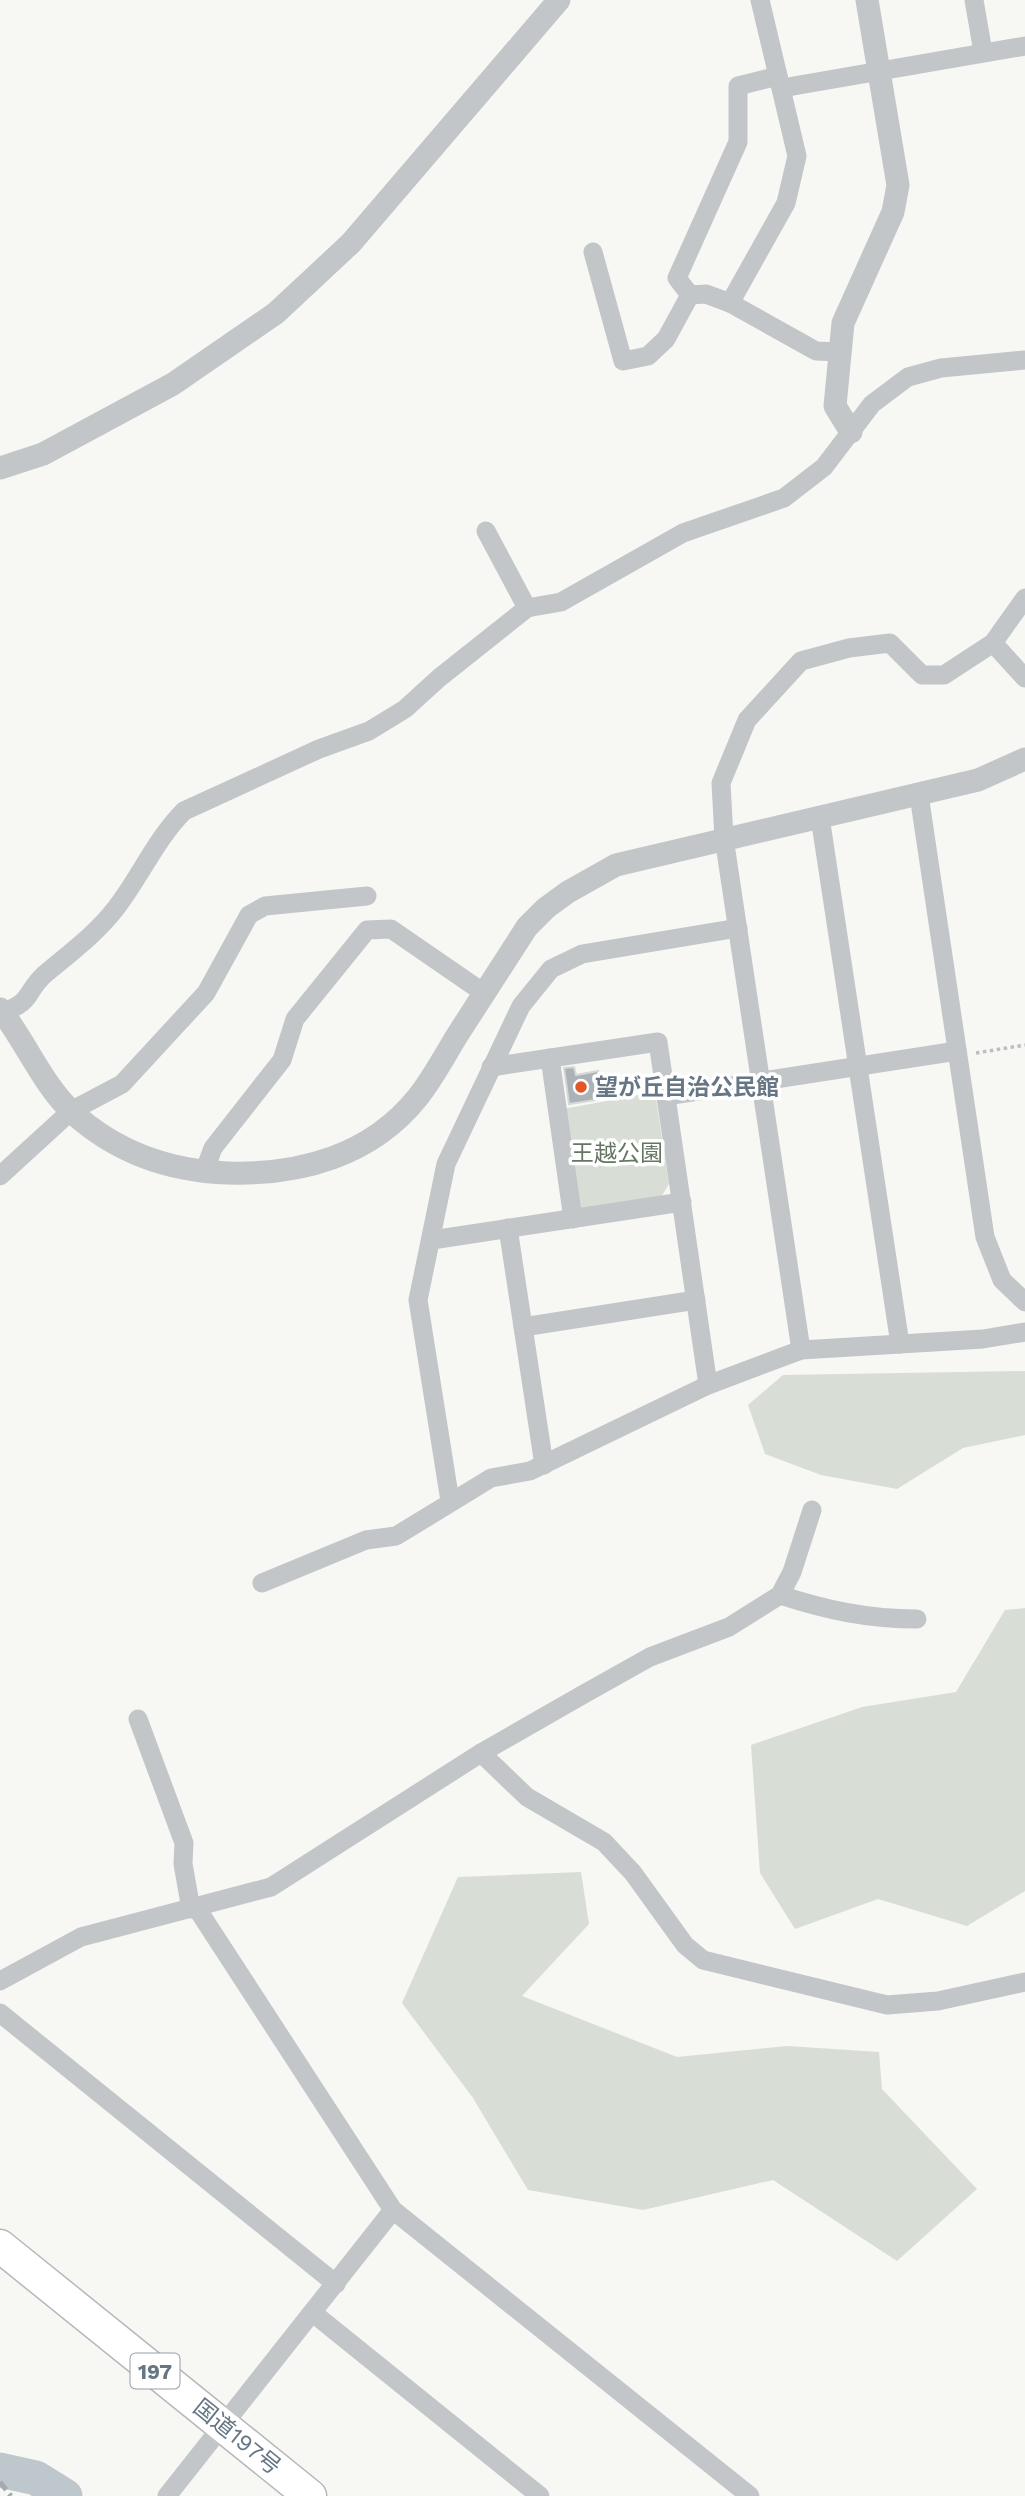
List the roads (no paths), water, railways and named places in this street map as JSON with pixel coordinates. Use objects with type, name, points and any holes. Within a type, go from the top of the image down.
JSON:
[{"type":"highway","name":"国道197号","points":[[0,2246],[310,2496]]},
{"type":"street","points":[[0,468],[43,454],[173,384],[276,313],[351,243],[559,0]]},
{"type":"street","points":[[730,303],[786,203],[797,156],[760,0]]},
{"type":"street","points":[[851,432],[835,405],[843,323],[893,212],[898,185],[867,0]]},
{"type":"street","points":[[974,0],[983,52]]},
{"type":"street","points":[[690,295],[677,278],[738,142],[738,86],[880,70],[1025,46]]},
{"type":"street","points":[[593,252],[623,361],[648,356],[666,339],[690,295]]},
{"type":"street","points":[[690,295],[706,294],[730,303],[816,351],[839,352]]},
{"type":"street","points":[[1024,764],[978,780],[919,795],[616,865],[568,892],[546,908],[527,927],[417,1098],[372,1139],[299,1170],[204,1172],[169,1166],[130,1152],[99,1134],[71,1111],[3,1020],[22,1006],[43,976],[74,953],[115,910],[170,825],[184,811],[369,730],[393,716],[527,608],[561,602],[683,533],[784,498],[824,467],[872,404],[908,377],[941,368],[1025,360]]},
{"type":"street","points":[[486,531],[527,608]]},
{"type":"street","points":[[801,1350],[724,838],[721,783],[747,720],[801,661],[849,648],[890,643],[922,675],[944,676],[993,643],[1025,598]]},
{"type":"street","points":[[993,643],[1025,678]]},
{"type":"street","points":[[919,795],[964,1052],[988,1251],[1002,1280],[1025,1302]]},
{"type":"street","points":[[820,817],[900,1344]]},
{"type":"street","points":[[0,1176],[71,1111],[122,1084],[206,993],[249,915],[265,906],[367,896]]},
{"type":"street","points":[[450,1501],[418,1300],[446,1164],[521,1006],[540,979],[561,962],[582,954],[738,928]]},
{"type":"street","points":[[204,1172],[213,1148],[282,1060],[295,1018],[367,930],[391,929],[484,993]]},
{"type":"street","points":[[491,1067],[658,1042],[708,1385]]},
{"type":"street","points":[[666,1096],[964,1052]]},
{"type":"street","points":[[550,1058],[573,1219]]},
{"type":"street","points":[[432,1240],[682,1202]]},
{"type":"street","points":[[508,1228],[544,1465]]},
{"type":"street","points":[[523,1327],[696,1300]]},
{"type":"street","points":[[262,1583],[366,1540],[396,1536],[491,1478],[544,1465],[708,1385],[801,1350],[983,1339],[1025,1332]]},
{"type":"street","points":[[0,1981],[81,1937],[271,1887],[481,1753],[650,1657],[729,1627],[780,1595],[792,1572],[812,1510]]},
{"type":"street","points":[[780,1595],[839,1613],[917,1619]]},
{"type":"street","points":[[138,1719],[184,1843],[183,1864],[193,1908],[393,2210],[750,2496]]},
{"type":"street","points":[[481,1753],[527,1797],[604,1842],[633,1874],[685,1945],[703,1960],[887,2004],[938,2001],[1025,1982]]},
{"type":"street","points":[[0,2014],[336,2284]]},
{"type":"street","points":[[167,2496],[393,2210]]},
{"type":"street","points":[[313,2313],[540,2496]]},
{"type":"waterway","points":[[0,2470],[36,2478],[65,2496]]},
{"type":"railway","points":[[0,2482],[11,2496]]},
{"type":"place","name":"望が丘自治公民館","points":[[581,1087]]},
{"type":"park label","name":"王越公園","points":[[617,1153]]}]
